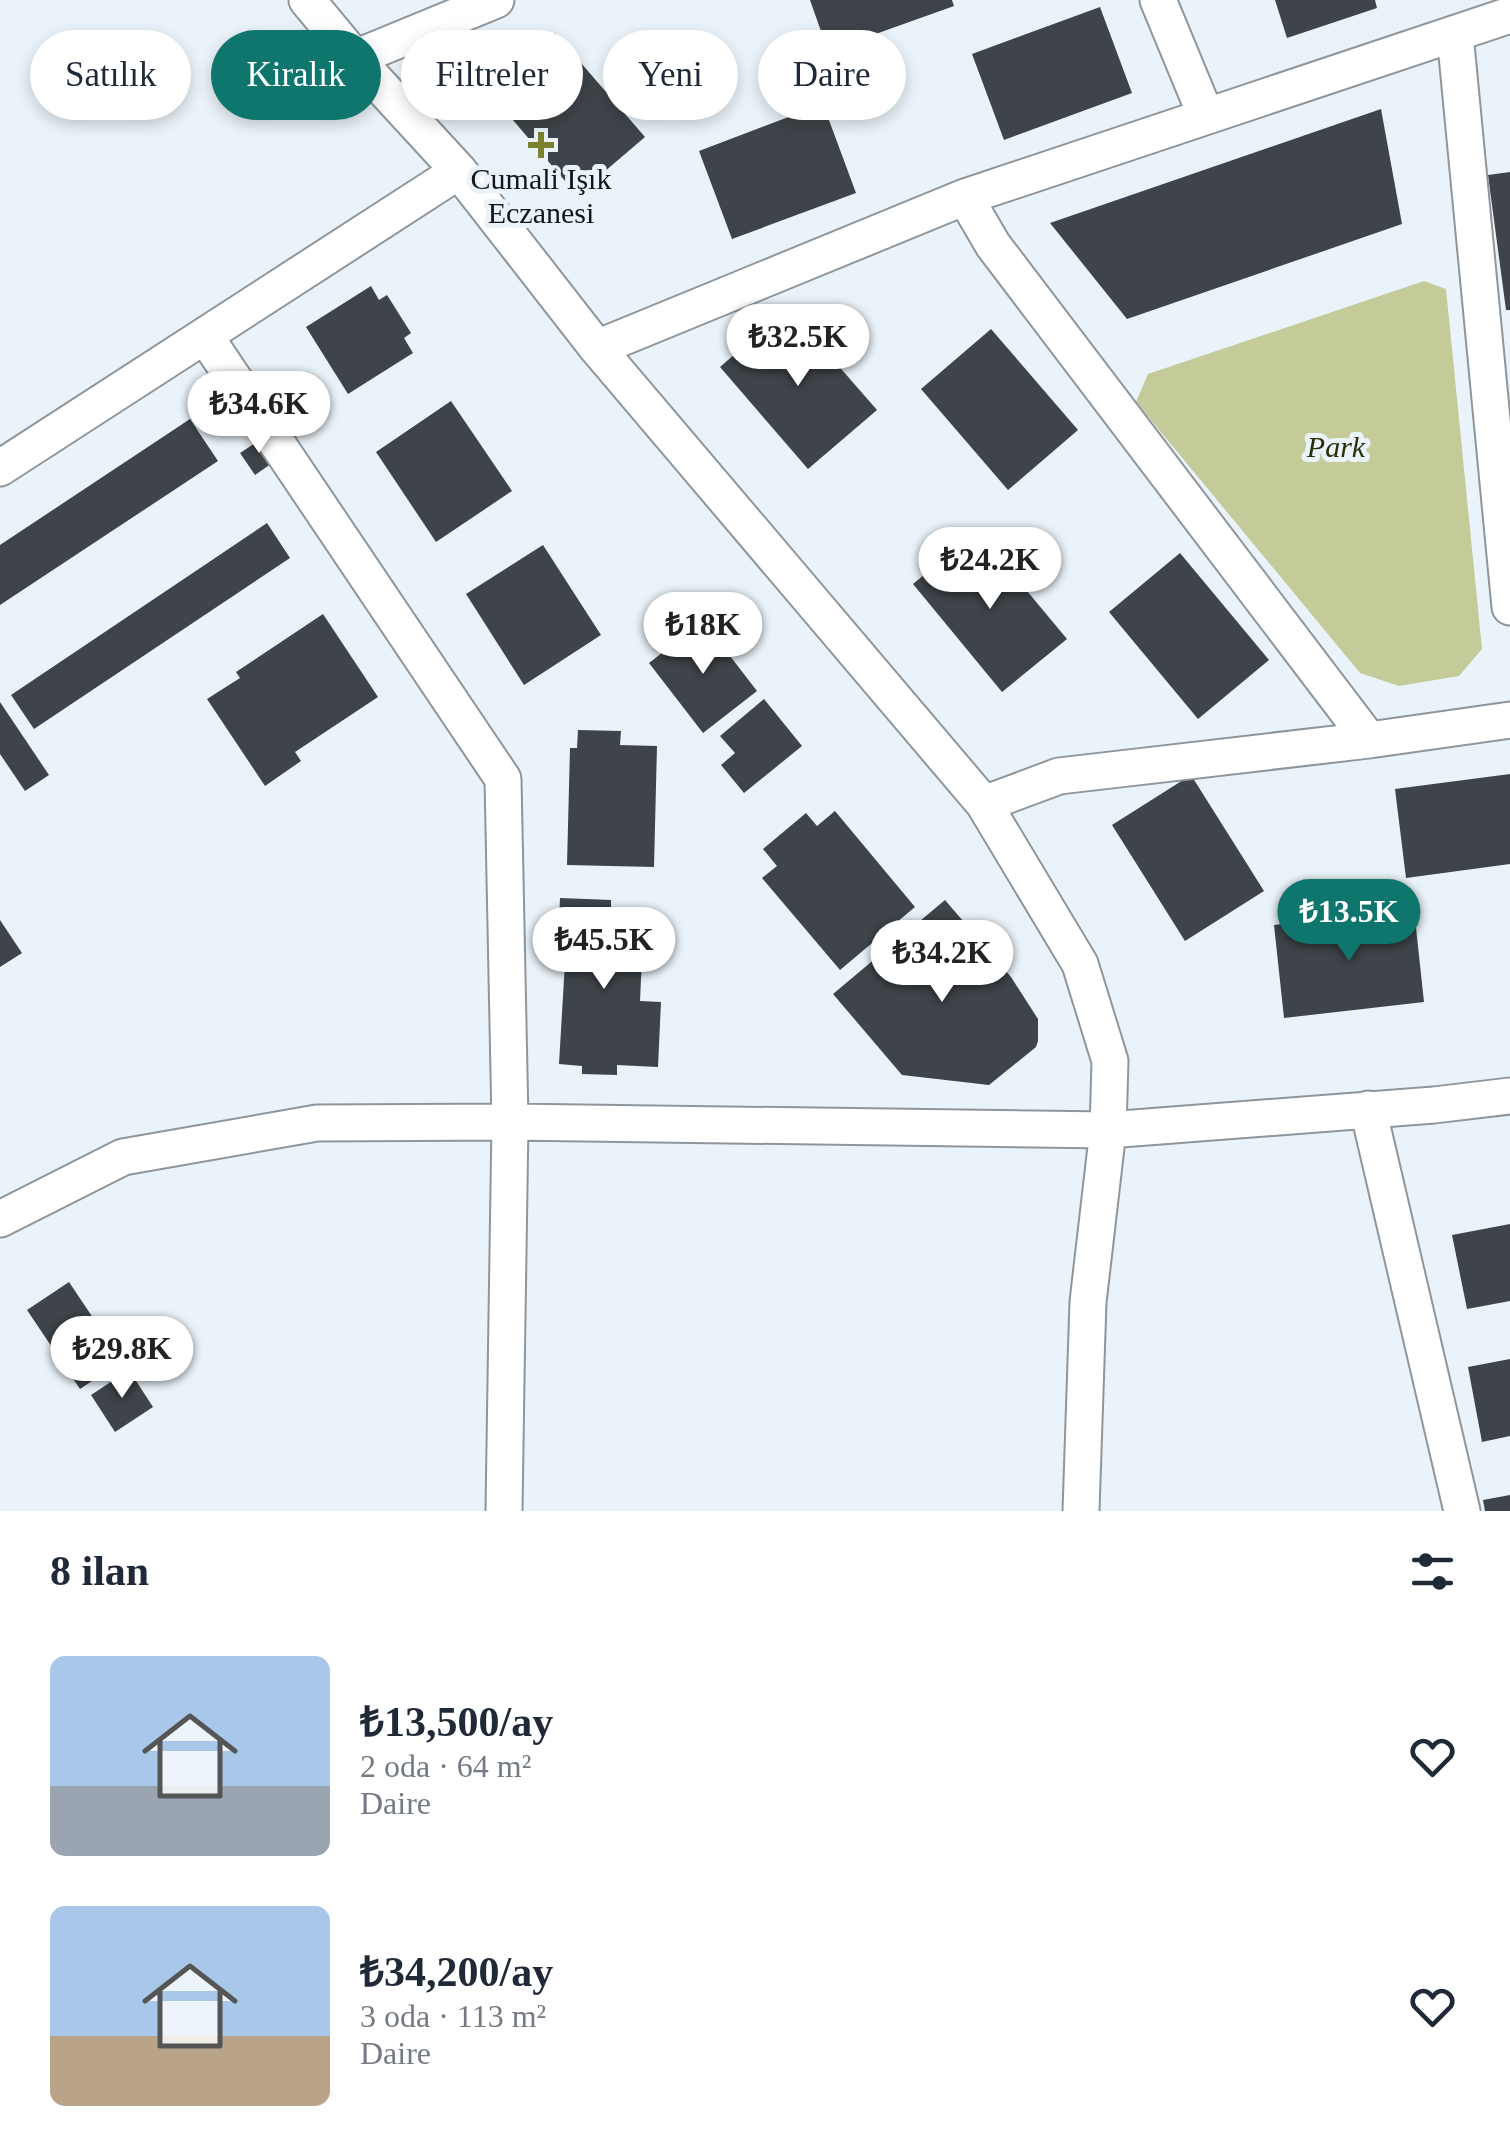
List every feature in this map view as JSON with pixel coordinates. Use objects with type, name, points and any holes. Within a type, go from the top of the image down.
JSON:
[{"type":"street","points":[[306,0],[331,30]]},
{"type":"street","points":[[381,47],[496,0]]},
{"type":"street","points":[[1158,0],[1206,116]]},
{"type":"street","points":[[597,348],[965,196],[1510,14]]},
{"type":"street","points":[[1455,34],[1510,607]]},
{"type":"street","points":[[381,86],[459,171],[597,348],[984,804],[1080,964],[1110,1061],[1108,1130],[1088,1302],[1082,1511]]},
{"type":"street","points":[[0,468],[459,171]]},
{"type":"street","points":[[965,196],[994,245],[1369,740]]},
{"type":"street","points":[[205,336],[503,779],[510,1122],[504,1511]]},
{"type":"street","points":[[984,804],[1059,776],[1510,720]]},
{"type":"street","points":[[0,1219],[123,1157],[318,1123],[1108,1130],[1510,1096]]},
{"type":"street","points":[[1368,1110],[1462,1511]]},
{"type":"green space","name":"Park","points":[[1424,281],[1446,289],[1482,649],[1459,676],[1399,686],[1360,673],[1136,402],[1148,374]]},
{"type":"building","points":[[810,0],[952,0],[954,6],[887,30],[821,30]]},
{"type":"building","points":[[1275,0],[1375,0],[1377,8],[1287,38]]},
{"type":"building","points":[[1100,7],[1132,93],[1004,140],[972,54]]},
{"type":"building","points":[[583,65],[603,88],[603,120],[630,120],[645,137],[577,195],[513,120],[583,120]]},
{"type":"building","points":[[1381,109],[1402,224],[1127,319],[1050,223]]},
{"type":"building","points":[[781,120],[829,120],[856,193],[732,239],[699,151]]},
{"type":"building","points":[[1510,172],[1510,310],[1506,310],[1488,175]]},
{"type":"building","points":[[371,286],[379,300],[387,295],[411,333],[404,338],[413,353],[348,394],[306,327]]},
{"type":"building","points":[[788,308],[877,410],[808,469],[720,367]]},
{"type":"building","points":[[991,329],[1078,430],[1008,490],[921,389]]},
{"type":"building","points":[[451,401],[512,491],[436,542],[376,452]]},
{"type":"building","points":[[190,419],[218,461],[0,605],[0,545]]},
{"type":"building","points":[[263,438],[278,459],[255,475],[240,453]]},
{"type":"building","points":[[267,523],[290,558],[34,729],[11,695]]},
{"type":"building","points":[[977,531],[1067,639],[1002,692],[913,584]]},
{"type":"building","points":[[543,545],[601,635],[524,685],[466,594]]},
{"type":"building","points":[[1180,553],[1269,660],[1198,719],[1109,612]]},
{"type":"building","points":[[323,614],[378,697],[295,752],[301,761],[265,786],[207,699],[240,678],[236,672]]},
{"type":"building","points":[[703,621],[757,691],[703,733],[649,663]]},
{"type":"building","points":[[764,699],[802,746],[744,793],[721,765],[735,753],[720,736]]},
{"type":"building","points":[[0,702],[49,775],[25,791],[0,754]]},
{"type":"building","points":[[578,730],[621,731],[620,745],[657,746],[654,867],[567,865],[570,748],[577,748]]},
{"type":"building","points":[[1510,774],[1510,864],[1406,878],[1395,789]]},
{"type":"building","points":[[1191,775],[1264,891],[1185,941],[1112,825]]},
{"type":"building","points":[[835,811],[915,907],[840,970],[762,878],[777,866],[763,849],[806,813],[817,826]]},
{"type":"building","points":[[560,898],[611,900],[611,911],[633,912],[631,947],[618,946],[618,956],[642,957],[640,1001],[661,1002],[658,1067],[617,1065],[617,1075],[582,1074],[582,1066],[559,1064],[566,945],[558,945]]},
{"type":"building","points":[[945,900],[1011,977],[1038,1019],[1036,1047],[989,1085],[902,1075],[833,994]]},
{"type":"building","points":[[1414,909],[1424,1002],[1284,1018],[1274,925]]},
{"type":"building","points":[[0,920],[22,953],[0,967]]},
{"type":"building","points":[[1510,1224],[1510,1301],[1467,1309],[1452,1235]]},
{"type":"building","points":[[69,1282],[122,1361],[80,1389],[27,1310]]},
{"type":"building","points":[[1510,1359],[1510,1436],[1482,1442],[1468,1367]]},
{"type":"building","points":[[129,1370],[153,1407],[115,1432],[91,1395]]},
{"type":"building","points":[[1510,1495],[1510,1511],[1485,1511],[1483,1500]]},
{"type":"place","name":"Cumali Işık Eczanesi","points":[[541,145]]}]
